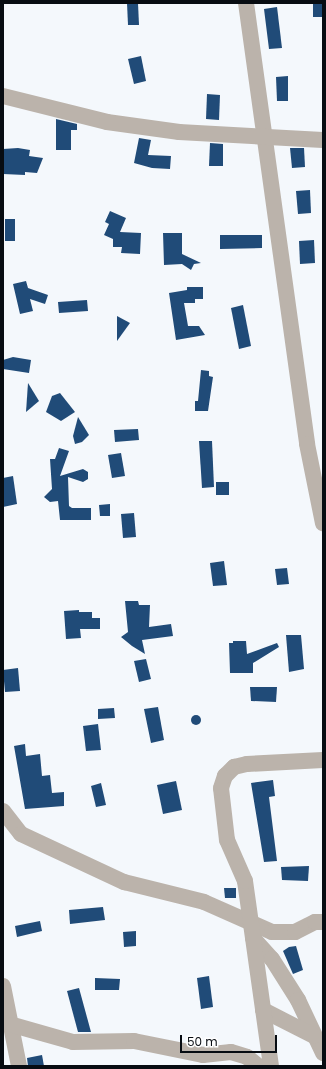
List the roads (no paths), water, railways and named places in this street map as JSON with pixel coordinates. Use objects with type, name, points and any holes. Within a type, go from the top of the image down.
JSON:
[{"type":"street","points":[[246,3],[307,444],[323,523]]},
{"type":"street","points":[[3,96],[107,122],[179,132],[264,138],[323,140]]},
{"type":"street","points":[[271,1066],[245,881],[227,840],[221,788],[225,776],[234,767],[247,764],[323,760]]},
{"type":"street","points":[[3,811],[21,834],[68,857],[124,882],[204,902],[252,931],[298,1000],[323,1054]]},
{"type":"street","points":[[252,931],[295,932],[315,922],[323,922]]},
{"type":"street","points":[[3,986],[13,1025],[19,1066]]},
{"type":"street","points":[[263,1010],[314,1036]]},
{"type":"street","points":[[13,1025],[73,1042],[134,1041],[203,1055],[231,1052],[247,1058],[258,1066]]}]
